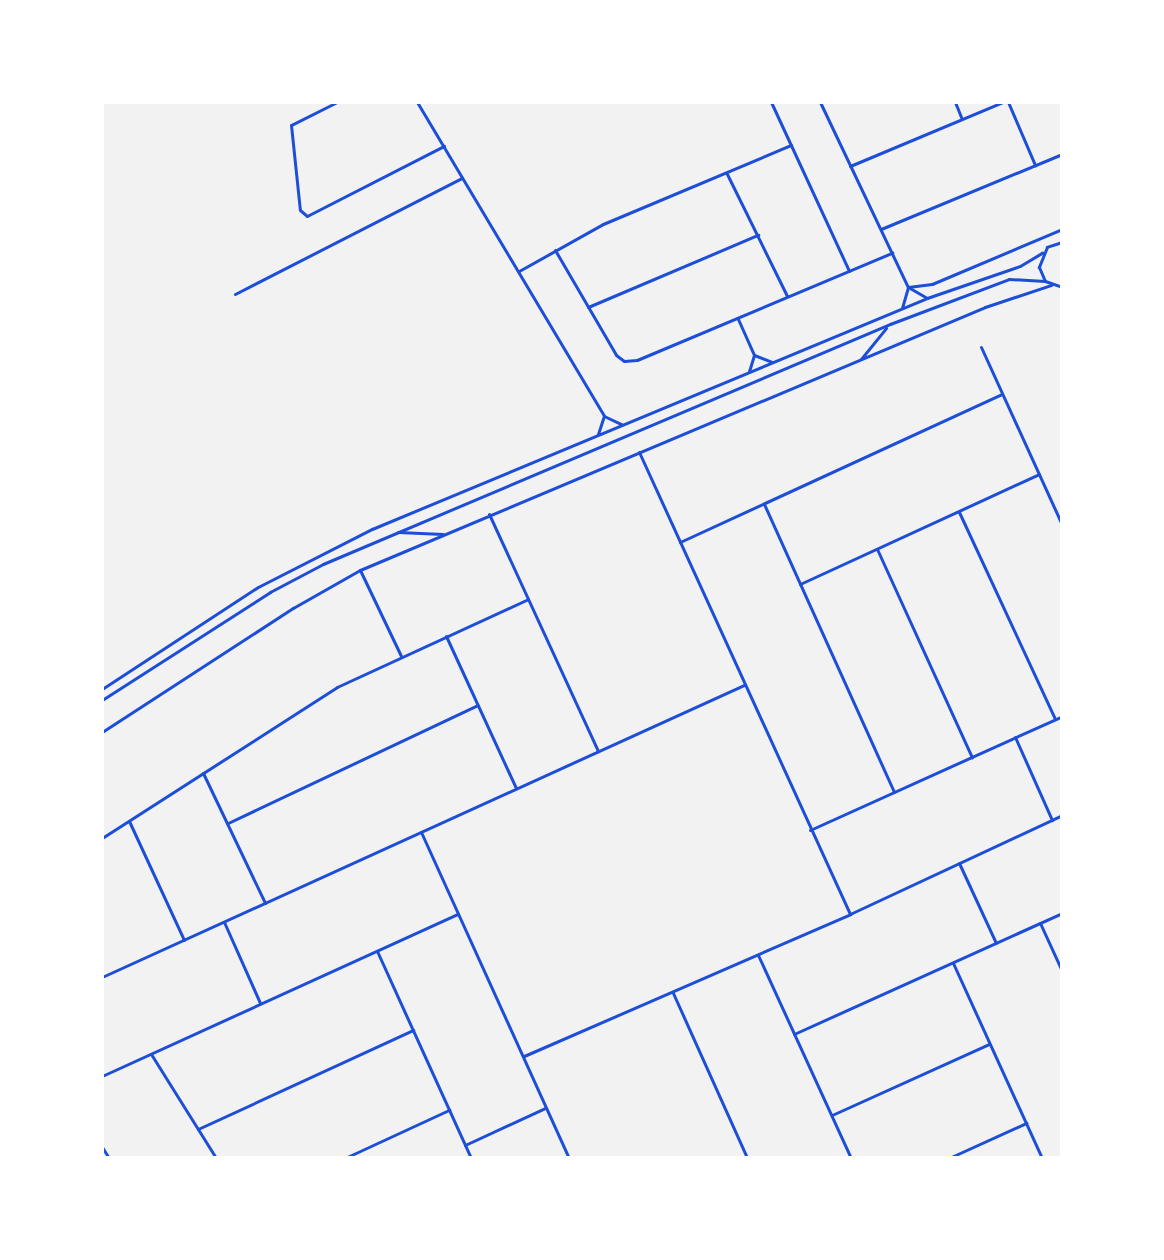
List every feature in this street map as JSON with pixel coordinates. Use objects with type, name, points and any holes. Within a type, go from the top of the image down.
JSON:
[{"type":"street","points":[[337,102],[291,125],[300,210],[307,216],[444,146]]},
{"type":"street","points":[[417,102],[604,416],[624,424]]},
{"type":"street","points":[[771,102],[849,271]]},
{"type":"street","points":[[820,102],[908,287],[927,298]]},
{"type":"street","points":[[955,102],[962,119]]},
{"type":"street","points":[[850,166],[1006,102],[1035,165]]},
{"type":"street","points":[[519,271],[603,224],[791,145]]},
{"type":"street","points":[[881,229],[1062,154]]},
{"type":"street","points":[[727,174],[788,297]]},
{"type":"street","points":[[235,294],[462,178]]},
{"type":"street","points":[[908,287],[932,284],[1062,229]]},
{"type":"street","points":[[588,307],[758,235]]},
{"type":"street","points":[[102,689],[258,587],[308,560],[902,308],[1020,266],[1053,244],[1062,242]]},
{"type":"street","points":[[555,250],[616,355],[624,361],[637,360],[892,253]]},
{"type":"street","points":[[1042,253],[1039,267],[1045,281]]},
{"type":"street","points":[[102,700],[270,592],[394,532],[890,324],[1009,279],[1045,281],[1061,288]]},
{"type":"street","points":[[102,732],[293,608],[360,570],[985,307],[1051,285]]},
{"type":"street","points":[[902,308],[908,287]]},
{"type":"street","points":[[738,319],[754,355],[748,373]]},
{"type":"street","points":[[861,359],[890,324]]},
{"type":"street","points":[[981,347],[1062,525]]},
{"type":"street","points":[[754,355],[774,362]]},
{"type":"street","points":[[680,542],[1002,394]]},
{"type":"street","points":[[597,435],[604,416]]},
{"type":"street","points":[[639,452],[850,914]]},
{"type":"street","points":[[800,584],[1039,474]]},
{"type":"street","points":[[764,504],[894,792]]},
{"type":"street","points":[[959,511],[1055,719]]},
{"type":"street","points":[[489,514],[598,751]]},
{"type":"street","points":[[394,532],[443,534]]},
{"type":"street","points":[[877,549],[972,757]]},
{"type":"street","points":[[360,570],[401,656]]},
{"type":"street","points":[[102,838],[337,687],[528,599]]},
{"type":"street","points":[[446,636],[516,788]]},
{"type":"street","points":[[102,976],[744,685]]},
{"type":"street","points":[[228,823],[478,705]]},
{"type":"street","points":[[810,830],[1062,716]]},
{"type":"street","points":[[1015,737],[1052,820]]},
{"type":"street","points":[[203,773],[265,903]]},
{"type":"street","points":[[524,1056],[850,914],[1062,815]]},
{"type":"street","points":[[129,821],[184,940]]},
{"type":"street","points":[[421,832],[569,1158]]},
{"type":"street","points":[[959,863],[996,943]]},
{"type":"street","points":[[794,1034],[1062,913]]},
{"type":"street","points":[[102,1076],[458,914]]},
{"type":"street","points":[[223,922],[260,1003]]},
{"type":"street","points":[[1040,923],[1062,971]]},
{"type":"street","points":[[377,951],[471,1158]]},
{"type":"street","points":[[758,955],[851,1158]]},
{"type":"street","points":[[953,963],[1042,1158]]},
{"type":"street","points":[[673,993],[747,1158]]},
{"type":"street","points":[[198,1129],[413,1030]]},
{"type":"street","points":[[832,1115],[990,1044]]},
{"type":"street","points":[[151,1054],[216,1158]]},
{"type":"street","points":[[465,1145],[546,1108]]},
{"type":"street","points":[[345,1158],[449,1110]]},
{"type":"street","points":[[949,1158],[1026,1123]]},
{"type":"street","points":[[102,1147],[109,1158]]}]
